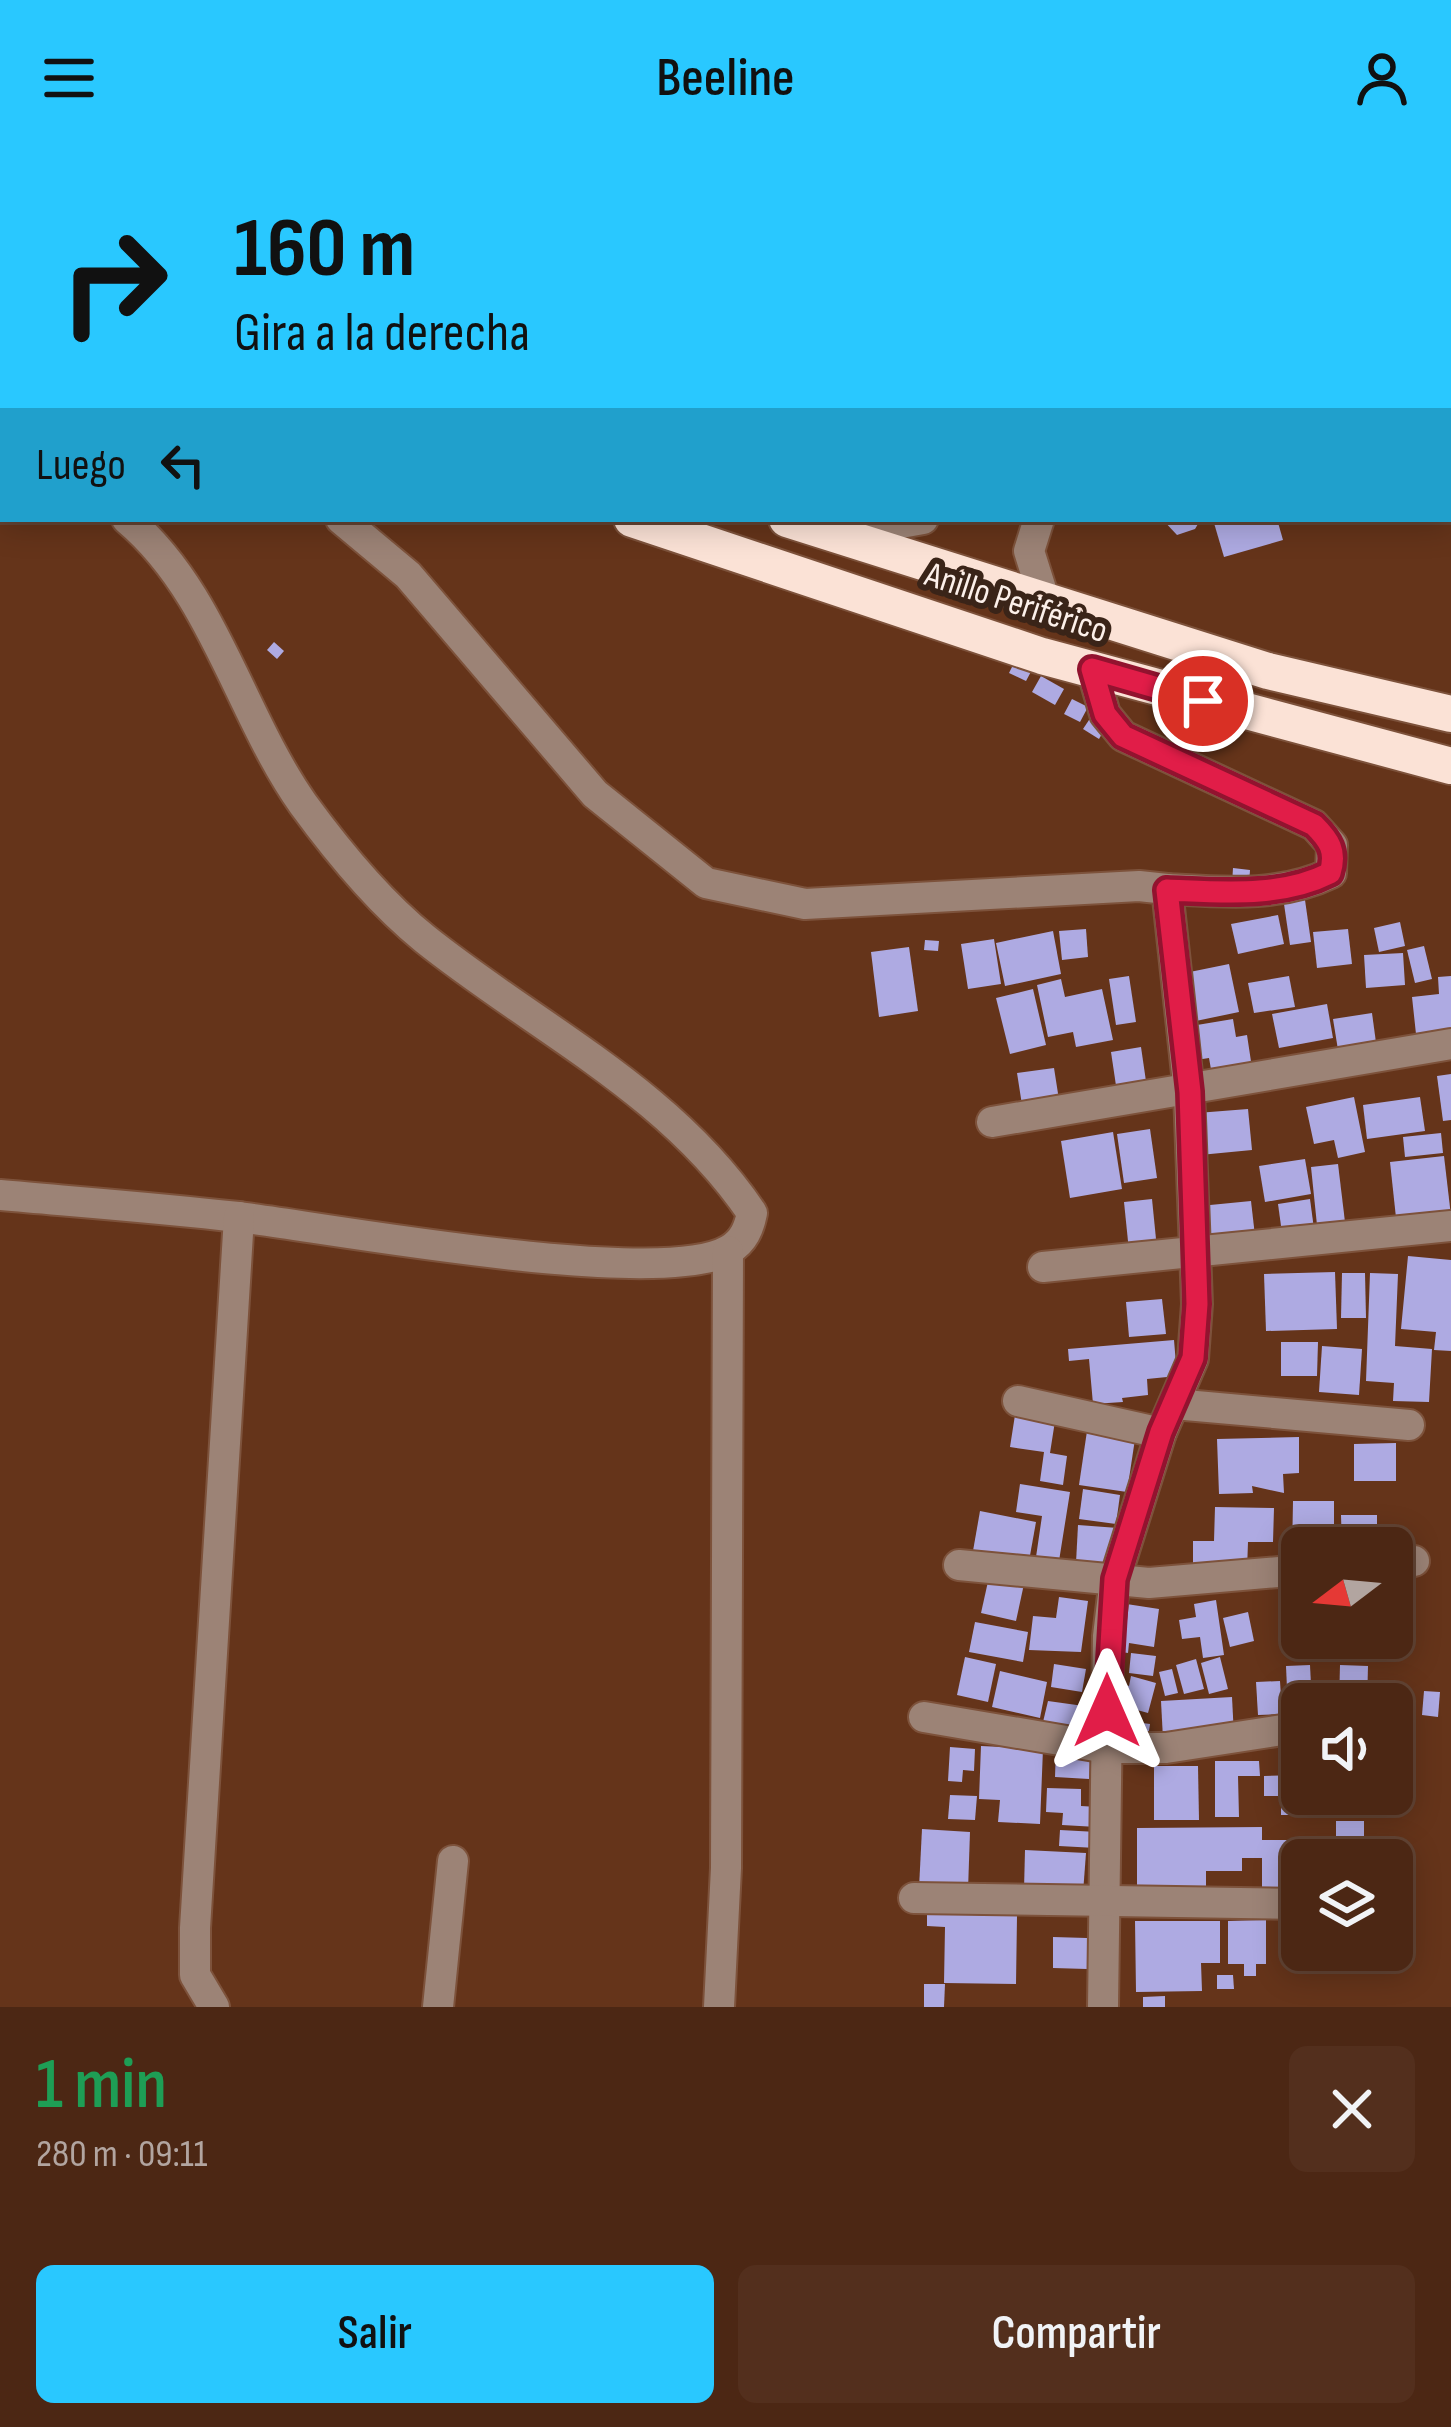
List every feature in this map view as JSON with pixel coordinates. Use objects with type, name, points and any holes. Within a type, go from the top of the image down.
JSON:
[{"type":"highway","name":"Anillo Periférico","points":[[641,522],[1092,669],[1451,766]]},
{"type":"highway","name":"Anillo Periférico","points":[[795,522],[1046,605],[1268,671],[1451,714]]},
{"type":"street","points":[[0,1195],[238,1217],[518,1255],[686,1261],[728,1251],[748,1232],[752,1213],[731,1182],[611,1067],[425,939],[367,883],[303,803],[260,735],[181,578],[130,522]]},
{"type":"street","points":[[345,522],[408,574],[595,794],[706,884],[805,904],[1138,886],[1235,893],[1307,885],[1330,873],[1332,845],[1314,825],[1123,736],[1105,714],[1092,669]]},
{"type":"street","points":[[833,536],[907,522]]},
{"type":"street","points":[[1038,522],[1029,550],[1046,605]]},
{"type":"street","points":[[1102,2007],[1108,1636],[1115,1579],[1161,1432],[1193,1358],[1197,1304],[1190,1092],[1167,890]]},
{"type":"street","points":[[992,1122],[1451,1044]]},
{"type":"street","points":[[214,2007],[195,1975],[195,1928],[238,1217]]},
{"type":"street","points":[[1043,1268],[1451,1226]]},
{"type":"street","points":[[719,2007],[726,1868],[728,1251]]},
{"type":"street","points":[[1018,1401],[1161,1432]]},
{"type":"street","points":[[1174,1404],[1409,1425]]},
{"type":"street","points":[[959,1565],[1149,1583],[1281,1572]]},
{"type":"street","points":[[924,1717],[1107,1748],[1166,1748],[1281,1730]]},
{"type":"street","points":[[438,2007],[453,1861]]},
{"type":"street","points":[[914,1898],[1281,1904]]},
{"type":"building","points":[[1165,522],[1199,522],[1195,529],[1177,535]]},
{"type":"building","points":[[1278,522],[1283,540],[1224,557],[1214,523]]},
{"type":"building","points":[[274,642],[284,651],[277,659],[267,650]]},
{"type":"building","points":[[1017,657],[1034,666],[1026,681],[1009,673]]},
{"type":"building","points":[[1041,676],[1064,689],[1055,705],[1032,692]]},
{"type":"building","points":[[1072,699],[1088,707],[1080,722],[1064,714]]},
{"type":"building","points":[[1093,714],[1108,723],[1099,739],[1083,729]]},
{"type":"building","points":[[1233,868],[1250,870],[1249,884],[1232,883]]},
{"type":"building","points":[[1305,900],[1311,942],[1290,945],[1284,904]]},
{"type":"building","points":[[1278,915],[1284,944],[1238,954],[1231,924]]},
{"type":"building","points":[[1400,922],[1405,946],[1379,952],[1374,928]]},
{"type":"building","points":[[1086,929],[1088,957],[1062,960],[1059,931]]},
{"type":"building","points":[[1348,929],[1352,964],[1317,968],[1313,932]]},
{"type":"building","points":[[1053,931],[1061,974],[1005,986],[996,943]]},
{"type":"building","points":[[994,939],[1001,984],[968,989],[961,944]]},
{"type":"building","points":[[925,940],[939,941],[938,951],[924,950]]},
{"type":"building","points":[[1424,946],[1432,979],[1415,983],[1407,950]]},
{"type":"building","points":[[909,947],[918,1011],[879,1017],[871,952]]},
{"type":"building","points":[[1403,953],[1405,985],[1366,988],[1364,955]]},
{"type":"building","points":[[1229,964],[1239,1012],[1191,1022],[1180,974]]},
{"type":"building","points":[[1129,976],[1136,1022],[1116,1025],[1109,979]]},
{"type":"building","points":[[1289,976],[1295,1007],[1254,1013],[1248,983]]},
{"type":"building","points":[[1451,976],[1451,1030],[1416,1034],[1412,997],[1439,994],[1438,977]]},
{"type":"building","points":[[1061,979],[1065,997],[1102,989],[1113,1040],[1076,1047],[1073,1032],[1048,1037],[1037,985]]},
{"type":"building","points":[[1033,989],[1046,1045],[1010,1054],[996,998]]},
{"type":"building","points":[[1327,1004],[1333,1038],[1279,1048],[1272,1014]]},
{"type":"building","points":[[1372,1013],[1377,1050],[1339,1056],[1333,1019]]},
{"type":"building","points":[[1233,1019],[1236,1037],[1247,1035],[1252,1068],[1212,1075],[1209,1058],[1196,1060],[1191,1026]]},
{"type":"building","points":[[1141,1047],[1148,1095],[1118,1099],[1111,1052]]},
{"type":"building","points":[[1054,1068],[1059,1100],[1022,1105],[1017,1073]]},
{"type":"building","points":[[1451,1074],[1451,1120],[1443,1121],[1437,1076]]},
{"type":"building","points":[[1354,1097],[1365,1152],[1338,1158],[1334,1140],[1314,1144],[1306,1107]]},
{"type":"building","points":[[1420,1097],[1425,1131],[1367,1139],[1363,1105]]},
{"type":"building","points":[[1248,1109],[1252,1150],[1200,1155],[1197,1113]]},
{"type":"building","points":[[1150,1129],[1157,1178],[1124,1183],[1117,1134]]},
{"type":"building","points":[[1113,1132],[1122,1189],[1070,1198],[1061,1141]]},
{"type":"building","points":[[1441,1133],[1443,1153],[1405,1157],[1403,1137]]},
{"type":"building","points":[[1444,1156],[1451,1216],[1397,1227],[1390,1162]]},
{"type":"building","points":[[1305,1159],[1311,1194],[1265,1202],[1259,1166]]},
{"type":"building","points":[[1338,1164],[1345,1222],[1317,1225],[1311,1167]]},
{"type":"building","points":[[1152,1199],[1157,1249],[1129,1251],[1124,1202]]},
{"type":"building","points":[[1310,1199],[1314,1229],[1282,1233],[1278,1204]]},
{"type":"building","points":[[1251,1201],[1255,1236],[1204,1241],[1200,1206]]},
{"type":"building","points":[[1408,1256],[1451,1260],[1451,1351],[1434,1350],[1436,1332],[1401,1329]]},
{"type":"building","points":[[1335,1272],[1337,1329],[1266,1331],[1264,1274]]},
{"type":"building","points":[[1342,1273],[1365,1273],[1366,1318],[1341,1318]]},
{"type":"building","points":[[1370,1273],[1398,1274],[1395,1346],[1432,1349],[1429,1402],[1393,1401],[1394,1383],[1366,1381]]},
{"type":"building","points":[[1162,1299],[1166,1334],[1129,1337],[1126,1302]]},
{"type":"building","points":[[1174,1340],[1177,1376],[1147,1379],[1148,1395],[1122,1398],[1123,1402],[1093,1404],[1089,1359],[1069,1361],[1068,1349]]},
{"type":"building","points":[[1281,1342],[1318,1342],[1317,1376],[1281,1376]]},
{"type":"building","points":[[1322,1346],[1362,1349],[1359,1395],[1319,1392]]},
{"type":"building","points":[[1015,1415],[1055,1421],[1050,1453],[1067,1456],[1063,1485],[1040,1481],[1044,1452],[1010,1447]]},
{"type":"building","points":[[1087,1431],[1135,1439],[1127,1492],[1079,1485]]},
{"type":"building","points":[[1299,1437],[1299,1473],[1283,1474],[1284,1493],[1252,1486],[1253,1493],[1219,1494],[1217,1439]]},
{"type":"building","points":[[1396,1443],[1396,1481],[1354,1481],[1354,1444]]},
{"type":"building","points":[[1020,1484],[1070,1492],[1059,1561],[1036,1557],[1042,1516],[1016,1512]]},
{"type":"building","points":[[1083,1489],[1120,1495],[1116,1524],[1079,1519]]},
{"type":"building","points":[[1293,1501],[1334,1501],[1334,1527],[1293,1527]]},
{"type":"building","points":[[1215,1507],[1274,1508],[1273,1542],[1248,1542],[1247,1570],[1193,1568],[1193,1541],[1214,1541]]},
{"type":"building","points":[[980,1511],[1036,1522],[1029,1561],[973,1551]]},
{"type":"building","points":[[1341,1515],[1377,1515],[1377,1527],[1341,1527]]},
{"type":"building","points":[[1078,1525],[1118,1528],[1115,1565],[1076,1563]]},
{"type":"building","points":[[989,1577],[1024,1584],[1016,1621],[981,1613]]},
{"type":"building","points":[[1059,1597],[1088,1601],[1081,1652],[1029,1650],[1033,1616],[1056,1618]]},
{"type":"building","points":[[1216,1600],[1224,1655],[1203,1658],[1200,1637],[1182,1639],[1179,1620],[1196,1617],[1194,1604]]},
{"type":"building","points":[[1120,1603],[1159,1609],[1154,1647],[1129,1643],[1128,1653],[1114,1651]]},
{"type":"building","points":[[1248,1612],[1254,1641],[1230,1647],[1223,1618]]},
{"type":"building","points":[[975,1622],[1028,1632],[1023,1662],[969,1652]]},
{"type":"building","points":[[1131,1653],[1156,1656],[1153,1676],[1129,1673]]},
{"type":"building","points":[[965,1657],[996,1664],[988,1702],[957,1695]]},
{"type":"building","points":[[1220,1657],[1228,1689],[1209,1694],[1201,1663]]},
{"type":"building","points":[[1196,1659],[1204,1689],[1184,1694],[1176,1665]]},
{"type":"building","points":[[1054,1664],[1086,1669],[1082,1692],[1051,1687]]},
{"type":"building","points":[[1310,1665],[1311,1683],[1287,1683],[1286,1666]]},
{"type":"building","points":[[1340,1665],[1368,1666],[1368,1683],[1340,1683]]},
{"type":"building","points":[[1172,1669],[1178,1693],[1165,1696],[1159,1672]]},
{"type":"building","points":[[1000,1671],[1047,1682],[1040,1718],[992,1707]]},
{"type":"building","points":[[1131,1676],[1156,1683],[1148,1713],[1108,1702],[1114,1681],[1129,1686]]},
{"type":"building","points":[[1280,1681],[1281,1714],[1258,1715],[1256,1682]]},
{"type":"building","points":[[1424,1691],[1440,1692],[1438,1717],[1422,1715]]},
{"type":"building","points":[[1232,1697],[1234,1736],[1163,1739],[1161,1701]]},
{"type":"building","points":[[1048,1701],[1091,1707],[1085,1733],[1043,1722]]},
{"type":"building","points":[[1127,1721],[1150,1724],[1148,1737],[1125,1735]]},
{"type":"building","points":[[981,1746],[1043,1749],[1040,1824],[998,1822],[1000,1800],[979,1799]]},
{"type":"building","points":[[950,1747],[975,1749],[974,1771],[963,1770],[962,1782],[948,1781]]},
{"type":"building","points":[[1056,1747],[1091,1749],[1089,1779],[1055,1777]]},
{"type":"building","points":[[1215,1761],[1259,1761],[1260,1776],[1238,1776],[1239,1817],[1215,1817]]},
{"type":"building","points":[[1154,1766],[1198,1766],[1199,1820],[1154,1820]]},
{"type":"building","points":[[1264,1776],[1281,1776],[1281,1796],[1264,1796]]},
{"type":"building","points":[[1047,1788],[1081,1789],[1081,1806],[1098,1807],[1097,1827],[1062,1825],[1063,1813],[1046,1812]]},
{"type":"building","points":[[950,1795],[977,1796],[975,1820],[948,1819]]},
{"type":"building","points":[[1336,1821],[1364,1821],[1364,1839],[1336,1839]]},
{"type":"building","points":[[1262,1827],[1262,1840],[1281,1840],[1281,1889],[1262,1889],[1262,1858],[1242,1858],[1242,1871],[1206,1871],[1206,1890],[1137,1890],[1137,1828]]},
{"type":"building","points":[[922,1829],[970,1832],[968,1890],[919,1888]]},
{"type":"building","points":[[1060,1830],[1097,1832],[1096,1848],[1059,1846]]},
{"type":"building","points":[[1025,1850],[1086,1853],[1083,1893],[1024,1890]]},
{"type":"building","points":[[927,1914],[1017,1916],[1016,1984],[944,1983],[945,1927],[927,1926]]},
{"type":"building","points":[[1266,1920],[1266,1964],[1256,1964],[1256,1976],[1244,1976],[1244,1964],[1228,1964],[1228,1921]]},
{"type":"building","points":[[1135,1921],[1220,1921],[1220,1963],[1201,1963],[1202,1991],[1136,1992]]},
{"type":"building","points":[[1053,1937],[1087,1938],[1087,1969],[1053,1968]]},
{"type":"building","points":[[1217,1975],[1233,1975],[1234,1989],[1217,1989]]},
{"type":"building","points":[[924,1984],[945,1984],[944,2007],[924,2007]]},
{"type":"building","points":[[1165,1996],[1165,2007],[1143,2007],[1143,1997]]},
{"type":"route","points":[[1107,1711],[1115,1579],[1161,1432],[1193,1358],[1197,1304],[1190,1092],[1167,890],[1235,893],[1307,885],[1330,873],[1334,861],[1332,845],[1314,825],[1123,736],[1095,694],[1092,669],[1203,701]]}]
